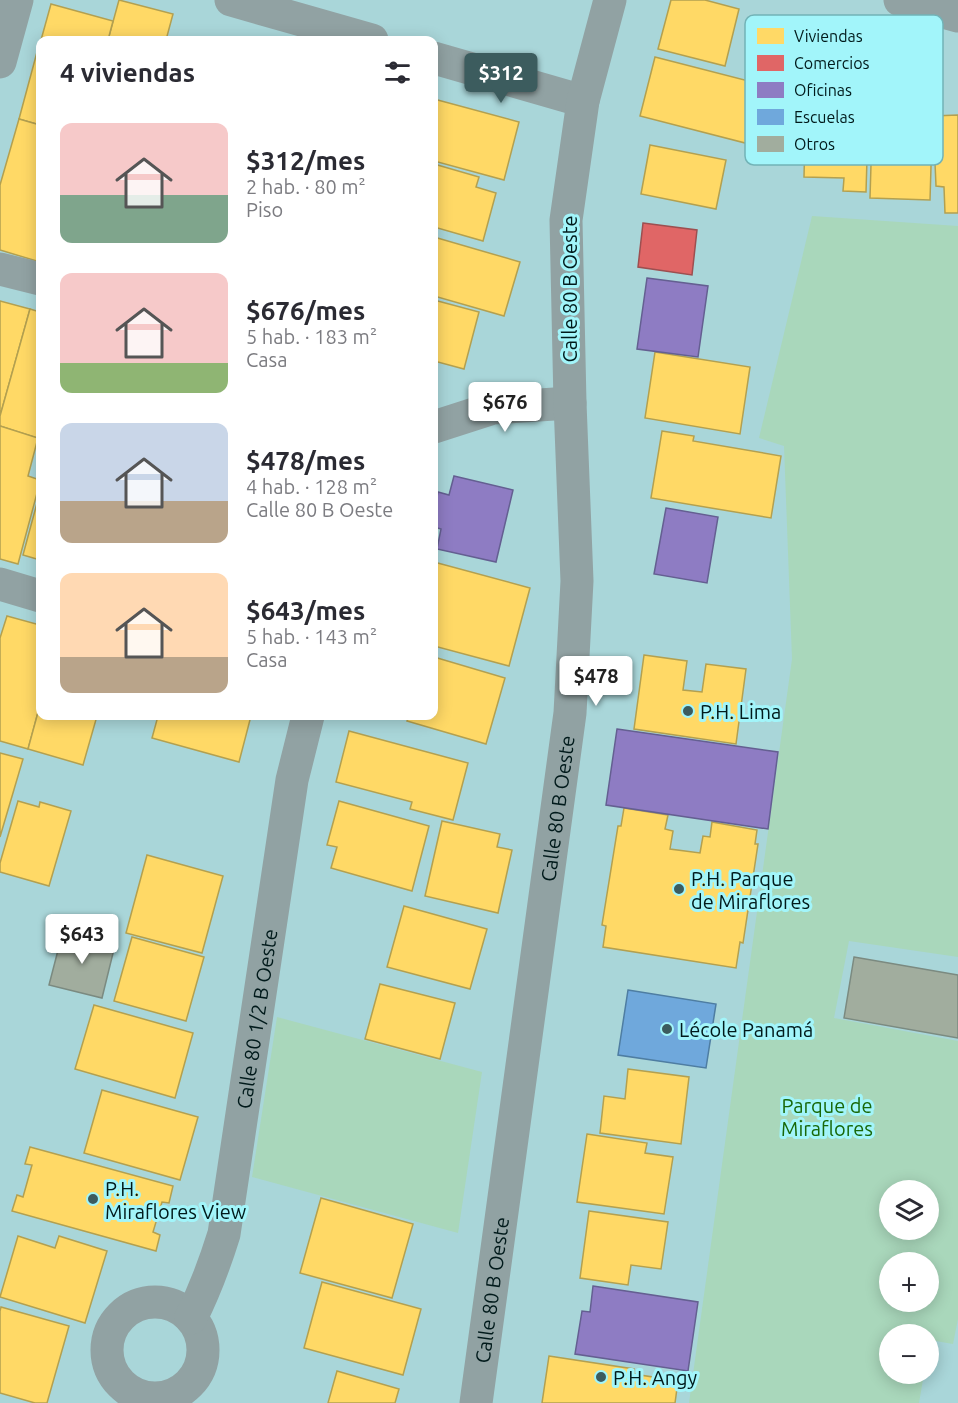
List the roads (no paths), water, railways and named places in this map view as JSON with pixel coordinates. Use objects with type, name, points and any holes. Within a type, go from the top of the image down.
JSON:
[{"type":"street","points":[[0,62],[17,0]]},
{"type":"street","points":[[231,0],[358,36]]},
{"type":"street","name":"Calle 80 B Oeste","points":[[476,1403],[570,713],[577,581],[566,220],[583,101],[610,0]]},
{"type":"street","points":[[900,0],[958,16]]},
{"type":"street","points":[[438,59],[583,101]]},
{"type":"street","points":[[0,269],[36,278]]},
{"type":"street","points":[[438,426],[493,408],[570,403]]},
{"type":"street","points":[[0,584],[36,595]]},
{"type":"street","name":"Calle 80 1/2 B Oeste","points":[[191,1318],[215,1265],[224,1234],[292,780],[307,720]]},
{"type":"place","name":"P.H. Lima","points":[[688,711]]},
{"type":"place","name":"P.H. Parque de Miraflores","points":[[679,889]]},
{"type":"place","name":"Lécole Panamá","points":[[667,1029]]},
{"type":"place","name":"P.H. Miraflores View","points":[[93,1199]]},
{"type":"place","name":"P.H. Angy","points":[[601,1377]]},
{"type":"park label","name":"Parque de Miraflores","points":[[827,1116]]}]
